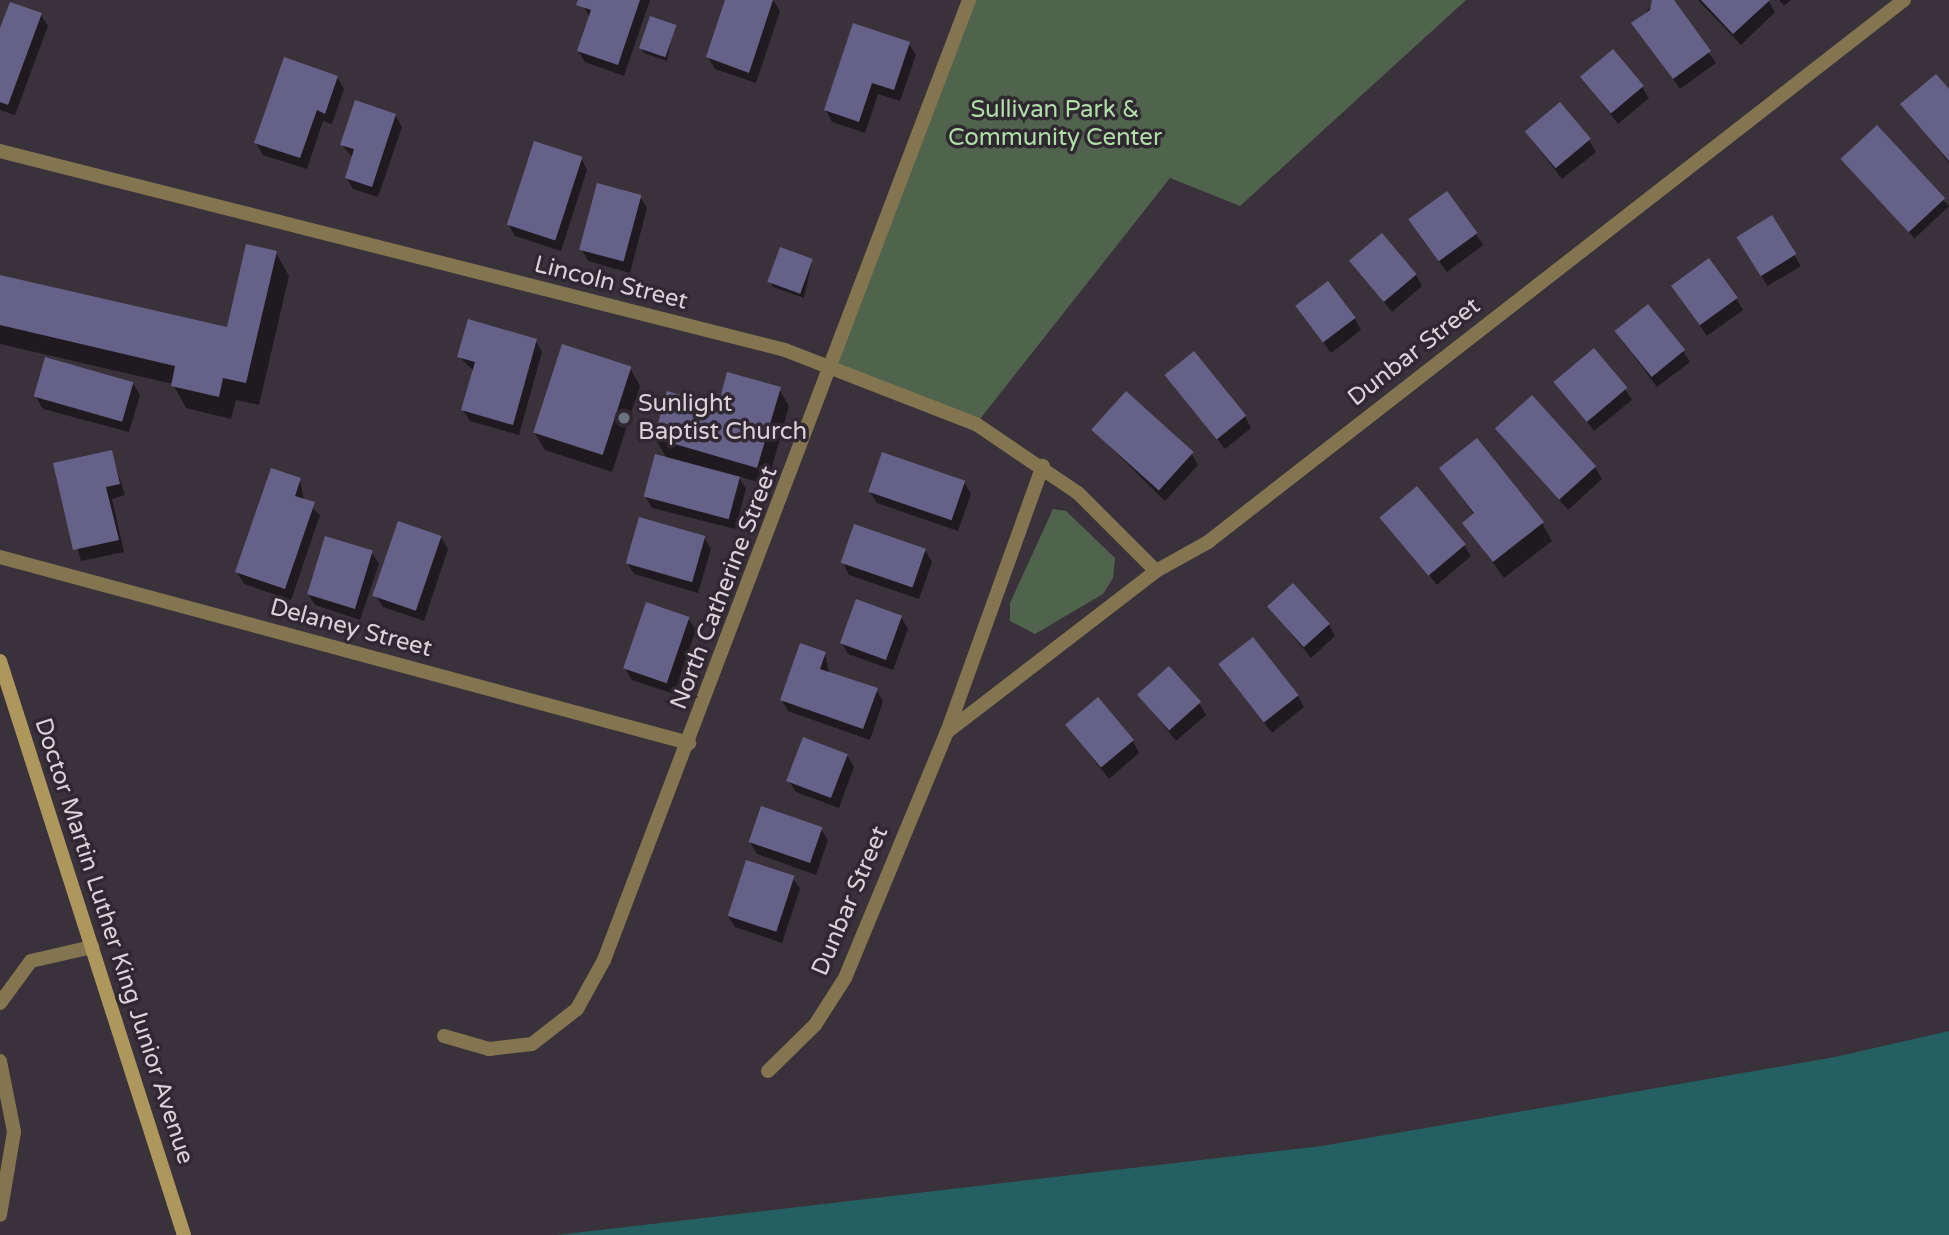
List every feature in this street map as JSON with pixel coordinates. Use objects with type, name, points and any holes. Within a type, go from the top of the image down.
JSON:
[{"type":"main road","name":"Doctor Martin Luther King Junior Avenue","points":[[0,661],[184,1235]]},
{"type":"street","name":"North Catherine Street","points":[[444,1036],[489,1049],[532,1044],[577,1009],[604,960],[690,743],[969,0]]},
{"type":"street","name":"Dunbar Street","points":[[947,732],[1156,571],[1208,542],[1904,0]]},
{"type":"street","name":"Lincoln Street","points":[[0,151],[785,350],[830,372],[976,424],[1043,466],[1156,571]]},
{"type":"street","name":"Dunbar Street","points":[[768,1071],[815,1025],[845,978],[947,732],[1043,466]]},
{"type":"street","name":"Delaney Street","points":[[0,557],[690,743]]},
{"type":"street","points":[[0,1003],[31,961],[92,947]]},
{"type":"street","points":[[0,1061],[14,1132],[0,1215]]},
{"type":"green space","name":"Sullivan Park & Community Center","points":[[969,0],[1466,0],[1240,206],[1170,178],[976,424],[830,372]]},
{"type":"green space","points":[[1053,509],[1066,511],[1115,558],[1113,578],[1103,594],[1035,634],[1010,621],[1010,603]]},
{"type":"water","points":[[1949,1031],[1949,1235],[557,1235],[1322,1146],[1835,1057]]},
{"type":"building","points":[[578,0],[640,0],[618,65],[577,51],[591,10],[576,5]]},
{"type":"building","points":[[725,0],[773,0],[749,73],[706,57]]},
{"type":"building","points":[[1652,0],[1674,0],[1711,51],[1673,79],[1631,23],[1650,10]]},
{"type":"building","points":[[1701,0],[1770,0],[1733,34]]},
{"type":"building","points":[[10,2],[42,13],[8,105],[0,102],[0,28]]},
{"type":"building","points":[[650,16],[676,25],[665,57],[639,48]]},
{"type":"building","points":[[853,23],[910,42],[894,90],[872,83],[859,122],[824,110]]},
{"type":"building","points":[[1613,49],[1644,86],[1611,113],[1580,77]]},
{"type":"building","points":[[284,57],[338,76],[325,114],[317,110],[300,158],[254,143]]},
{"type":"building","points":[[1936,74],[1949,89],[1949,161],[1900,104]]},
{"type":"building","points":[[355,100],[396,114],[372,187],[345,178],[354,149],[340,145]]},
{"type":"building","points":[[1560,102],[1591,139],[1556,168],[1525,132]]},
{"type":"building","points":[[1877,125],[1945,198],[1909,232],[1840,159]]},
{"type":"building","points":[[534,141],[583,157],[555,240],[507,225]]},
{"type":"building","points":[[597,183],[641,195],[624,262],[579,250]]},
{"type":"building","points":[[1447,191],[1478,233],[1439,261],[1408,219]]},
{"type":"building","points":[[1772,215],[1796,254],[1761,276],[1736,237]]},
{"type":"building","points":[[1382,233],[1417,274],[1384,302],[1349,261]]},
{"type":"building","points":[[246,244],[277,251],[246,383],[223,378],[219,397],[171,386],[175,366],[0,325],[0,275],[227,327]]},
{"type":"building","points":[[780,247],[813,259],[800,294],[767,282]]},
{"type":"building","points":[[1709,258],[1738,298],[1700,325],[1671,286]]},
{"type":"building","points":[[1328,281],[1356,318],[1323,342],[1295,306]]},
{"type":"building","points":[[1648,304],[1685,350],[1652,377],[1615,331]]},
{"type":"building","points":[[468,319],[537,339],[513,425],[461,410],[475,362],[457,357]]},
{"type":"building","points":[[562,344],[631,367],[603,455],[533,432]]},
{"type":"building","points":[[1594,348],[1627,388],[1587,422],[1553,382]]},
{"type":"building","points":[[1194,351],[1246,416],[1217,439],[1164,375]]},
{"type":"building","points":[[45,357],[133,382],[122,422],[34,396]]},
{"type":"building","points":[[727,372],[781,387],[757,468],[654,438],[667,391],[718,406]]},
{"type":"building","points":[[1126,391],[1194,452],[1159,491],[1091,430]]},
{"type":"building","points":[[1532,395],[1596,466],[1559,500],[1495,428]]},
{"type":"building","points":[[1477,438],[1544,522],[1493,562],[1462,523],[1474,513],[1439,468]]},
{"type":"building","points":[[112,450],[120,484],[106,487],[119,540],[73,550],[53,463]]},
{"type":"building","points":[[882,452],[965,481],[952,520],[868,492]]},
{"type":"building","points":[[655,454],[740,477],[729,519],[644,497]]},
{"type":"building","points":[[271,468],[301,478],[295,496],[315,502],[285,589],[235,572]]},
{"type":"building","points":[[1417,486],[1466,544],[1428,576],[1379,517]]},
{"type":"building","points":[[639,517],[705,536],[692,582],[626,563]]},
{"type":"building","points":[[398,521],[441,536],[416,611],[372,596]]},
{"type":"building","points":[[854,524],[926,549],[913,588],[841,563]]},
{"type":"building","points":[[325,536],[373,551],[355,609],[307,594]]},
{"type":"building","points":[[1293,583],[1330,624],[1304,647],[1267,606]]},
{"type":"building","points":[[856,599],[902,616],[886,660],[840,643]]},
{"type":"building","points":[[646,602],[689,617],[667,683],[623,668]]},
{"type":"building","points":[[1253,637],[1299,695],[1264,722],[1218,664]]},
{"type":"building","points":[[800,643],[826,652],[820,669],[878,688],[863,729],[780,700]]},
{"type":"building","points":[[1169,666],[1201,702],[1169,730],[1137,695]]},
{"type":"building","points":[[1098,697],[1134,740],[1101,768],[1065,725]]},
{"type":"building","points":[[803,737],[848,754],[831,798],[786,781]]},
{"type":"building","points":[[761,806],[822,827],[810,863],[749,842]]},
{"type":"building","points":[[746,860],[795,876],[776,932],[728,916]]},
{"type":"place","name":"Sunlight Baptist Church","points":[[624,418]]}]
